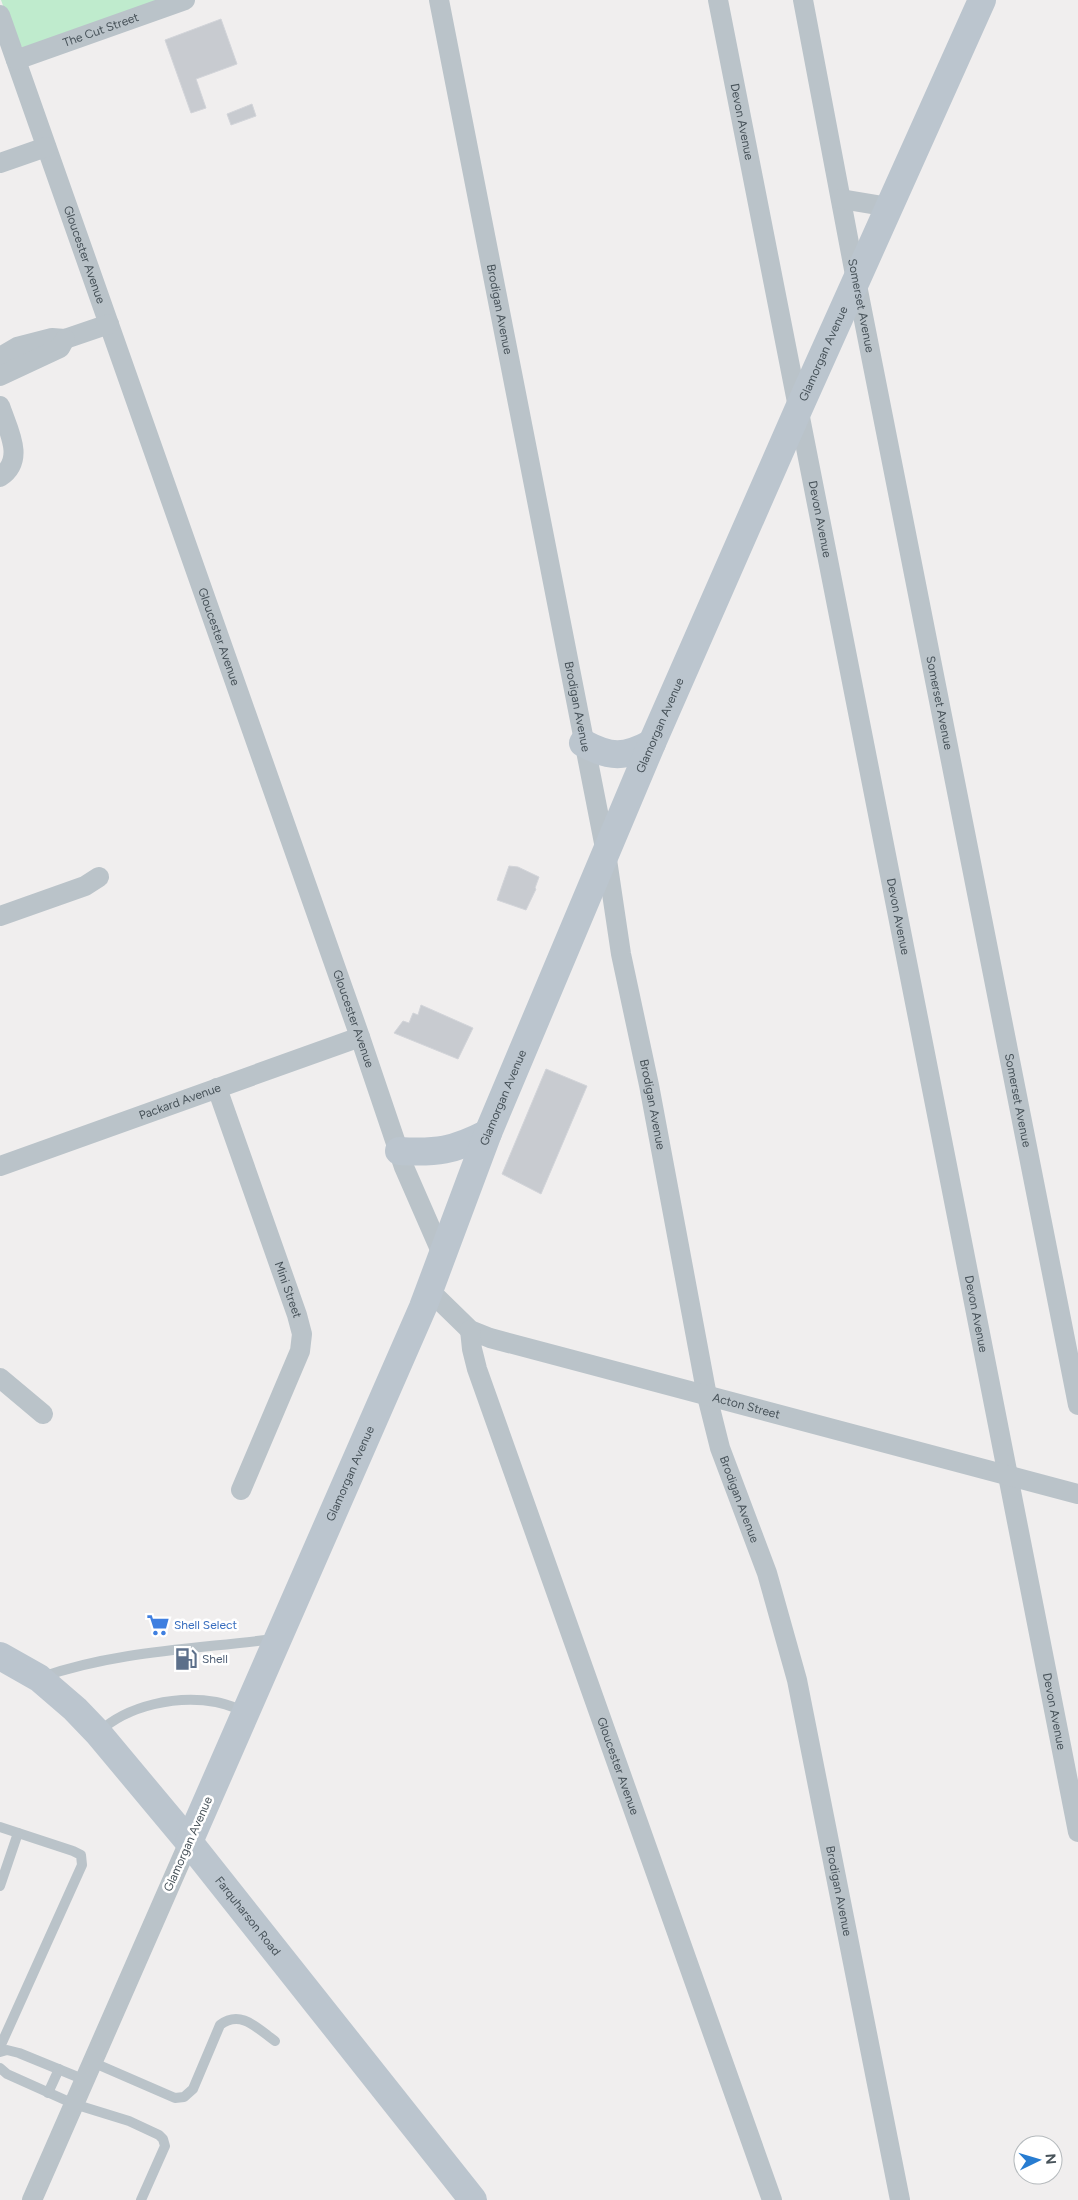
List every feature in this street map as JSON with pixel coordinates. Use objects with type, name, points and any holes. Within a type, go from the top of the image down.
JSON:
[{"type":"street","name":"The Cut Street","points":[[16,60],[185,0]]},
{"type":"street","name":"Brodigan Avenue","points":[[439,0],[606,853],[621,954],[649,1085],[707,1396],[720,1448],[767,1573],[798,1680],[900,2200]]},
{"type":"street","name":"Devon Avenue","points":[[718,0],[1078,1832]]},
{"type":"street","name":"Somerset Avenue","points":[[803,0],[856,280],[1078,1406]]},
{"type":"street","name":"Glamorgan Avenue","points":[[32,2200],[429,1290],[488,1133],[652,743],[798,408],[982,0]]},
{"type":"street","name":"Gloucester Avenue","points":[[0,15],[399,1151],[417,1200],[442,1254]]},
{"type":"street","points":[[0,163],[46,147]]},
{"type":"street","points":[[841,199],[889,207]]},
{"type":"street","points":[[0,357],[18,347],[60,348],[65,339],[109,324]]},
{"type":"street","points":[[0,376],[43,348]]},
{"type":"street","points":[[0,406],[13,446],[14,459],[10,470],[0,477]]},
{"type":"street","points":[[583,743],[601,752],[613,755],[636,752],[652,743]]},
{"type":"street","points":[[0,916],[85,886],[99,876]]},
{"type":"street","name":"Packard Avenue","points":[[0,1166],[360,1037]]},
{"type":"street","name":"Mini Street","points":[[216,1088],[302,1334],[300,1351],[241,1490]]},
{"type":"street","points":[[399,1151],[428,1153],[451,1150],[488,1133]]},
{"type":"street","name":"Acton Street","points":[[429,1290],[470,1330],[707,1396],[1078,1494]]},
{"type":"street","name":"Gloucester Avenue","points":[[470,1330],[472,1349],[481,1378],[772,2200]]},
{"type":"street","points":[[0,1378],[43,1414]]},
{"type":"street","name":"Farquharson Road","points":[[0,1656],[39,1678],[75,1709],[98,1733],[189,1842],[473,2200]]},
{"type":"lane","points":[[39,1678],[80,1665],[128,1656],[278,1639]]},
{"type":"lane","points":[[98,1733],[113,1720],[159,1703],[196,1700],[209,1701],[246,1711]]},
{"type":"lane","points":[[0,1827],[73,1851],[81,1855],[82,1865],[0,2047]]},
{"type":"lane","points":[[0,1886],[18,1833]]},
{"type":"lane","points":[[0,2052],[7,2050],[19,2052],[59,2069],[89,2071],[175,2098],[184,2097],[193,2089],[220,2025],[226,2020],[235,2017],[245,2019],[275,2041]]},
{"type":"lane","points":[[0,2068],[7,2074],[74,2104],[129,2121],[159,2135],[163,2139],[165,2146],[141,2200]]},
{"type":"lane","points":[[48,2093],[59,2069]]},
{"type":"green space","points":[[1,0],[160,0],[24,48],[17,44]]},
{"type":"building","points":[[221,19],[237,64],[196,79],[206,108],[191,113],[165,40]]},
{"type":"building","points":[[252,104],[256,116],[231,125],[227,114]]},
{"type":"building","points":[[509,866],[518,867],[539,877],[536,889],[526,910],[497,900]]},
{"type":"building","points":[[421,1005],[473,1028],[458,1059],[394,1033],[403,1021],[409,1023],[413,1013],[418,1015]]},
{"type":"building","points":[[546,1069],[587,1086],[541,1194],[502,1174]]},
{"type":"place","name":"Shell Select","points":[[158,1625]]},
{"type":"place","name":"Shell","points":[[186,1659]]}]
